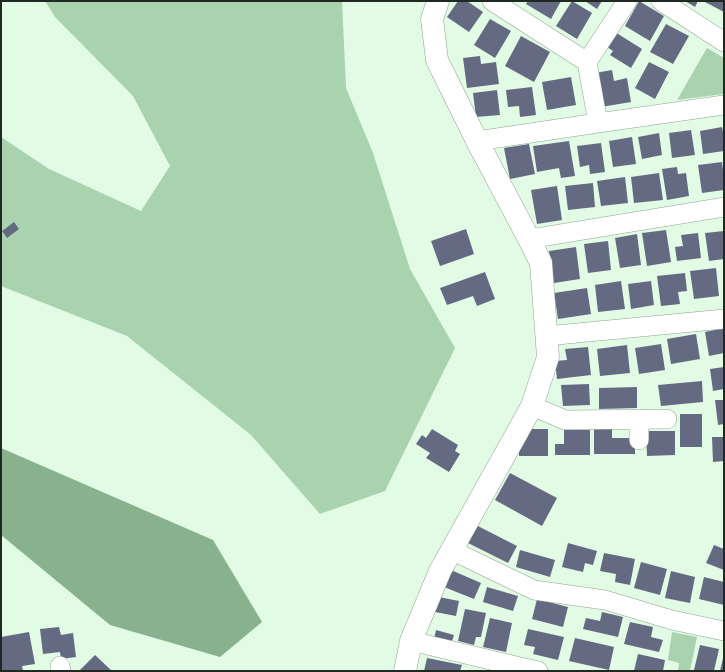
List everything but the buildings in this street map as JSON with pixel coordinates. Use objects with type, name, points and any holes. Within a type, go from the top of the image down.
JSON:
[{"type":"street","points":[[405,671],[411,641],[440,571],[532,406],[548,357],[541,263],[476,141],[437,60],[432,19],[438,1]]},
{"type":"street","points":[[492,1],[587,62]]},
{"type":"street","points":[[598,124],[587,62],[627,1]]},
{"type":"street","points":[[661,1],[724,42]]},
{"type":"street","points":[[476,141],[724,105]]},
{"type":"street","points":[[529,239],[724,206]]},
{"type":"street","points":[[546,336],[724,319]]},
{"type":"street","points":[[532,406],[566,420],[667,419]]},
{"type":"street","points":[[639,419],[639,440]]},
{"type":"street","points":[[452,550],[534,590],[605,600],[672,620],[724,631]]},
{"type":"street","points":[[411,641],[516,669],[538,671]]},
{"type":"shaded area","points":[[45,1],[342,1],[346,88],[373,153],[410,269],[455,348],[385,491],[320,514],[251,435],[127,336],[1,286],[1,137],[49,169],[141,211],[170,166],[133,96],[55,17]]},
{"type":"shaded area","points":[[707,48],[724,58],[724,94],[677,100]]},
{"type":"shaded area","points":[[1,448],[213,540],[262,622],[220,657],[110,625],[1,535]]},
{"type":"shaded area","points":[[672,632],[697,637],[690,671],[678,671],[679,663],[668,660]]}]
